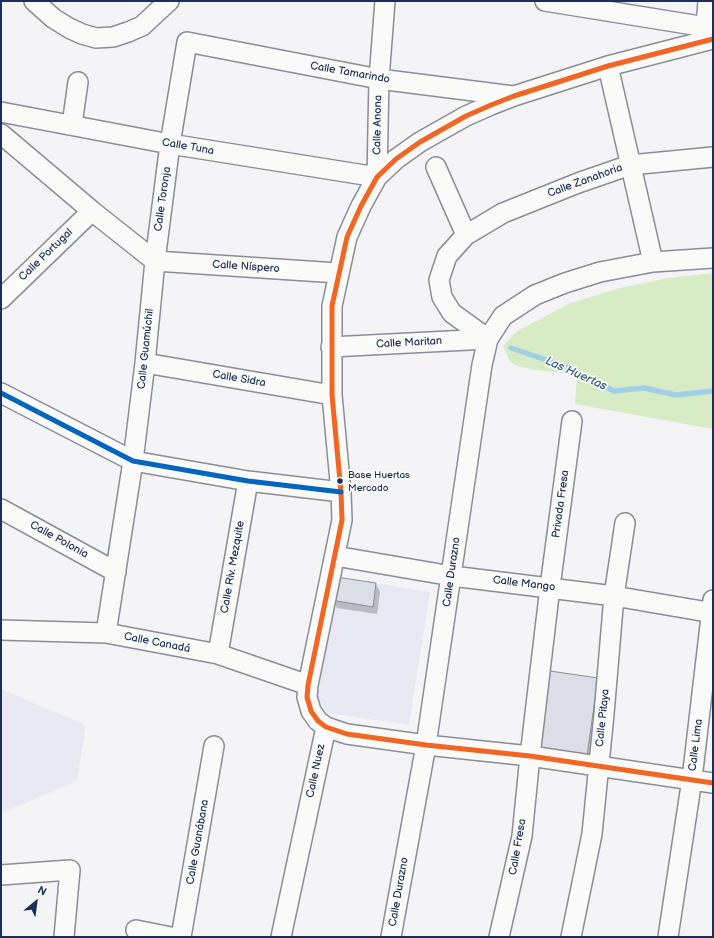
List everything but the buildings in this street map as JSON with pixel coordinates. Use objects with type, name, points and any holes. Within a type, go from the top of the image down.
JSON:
[{"type":"street","points":[[34,1],[53,18],[69,28],[96,38],[112,37],[142,26],[169,1]]},
{"type":"street","name":"Calle Anona","points":[[377,177],[379,78],[385,1]]},
{"type":"street","points":[[545,1],[710,35]]},
{"type":"street","points":[[708,1],[710,35]]},
{"type":"street","points":[[710,35],[514,96],[466,116],[420,142],[396,159],[377,177],[361,206],[347,237],[332,306],[332,395],[341,492],[342,520],[308,685],[307,697],[311,711],[318,721],[326,727],[347,734],[426,745],[598,765],[713,783]]},
{"type":"street","name":"Calle Tamarindo","points":[[187,42],[379,78],[514,96]]},
{"type":"street","name":"Calle Toronja","points":[[154,261],[170,144],[187,42]]},
{"type":"street","points":[[608,66],[652,262]]},
{"type":"street","points":[[72,125],[78,82]]},
{"type":"street","name":"Calle Tuna","points":[[1,112],[170,144],[377,177]]},
{"type":"street","points":[[1,134],[92,212],[154,261]]},
{"type":"street","name":"Calle Zanahoria","points":[[466,235],[503,213],[578,183],[630,165],[713,157]]},
{"type":"street","points":[[436,167],[466,235],[447,256],[439,280],[442,297],[452,313],[488,339],[503,316],[535,295],[565,283],[600,272],[652,262],[713,258]]},
{"type":"street","name":"Calle Portugal","points":[[1,299],[92,212]]},
{"type":"street","name":"Calle Níspero","points":[[154,261],[338,273]]},
{"type":"street","name":"Calle Guamúchil","points":[[106,633],[133,460],[146,363],[154,261]]},
{"type":"street","name":"Calle Maritan","points":[[331,347],[488,339]]},
{"type":"street","name":"Calle Durazno","points":[[391,937],[426,745],[482,365],[488,339]]},
{"type":"street","name":"Calle Sidra","points":[[146,363],[332,395]]},
{"type":"street","points":[[1,393],[133,460],[248,481],[341,492]]},
{"type":"street","name":"Privada Fresa","points":[[550,587],[572,421]]},
{"type":"street","name":"Calle Riv. Mezquite","points":[[218,654],[248,481]]},
{"type":"street","name":"Calle Polonia","points":[[1,509],[116,572]]},
{"type":"street","name":"Calle Pitaya","points":[[571,937],[592,834],[614,596],[625,522]]},
{"type":"street","name":"Calle Mango","points":[[335,556],[452,576],[550,587],[713,609]]},
{"type":"street","name":"Calle Fresa","points":[[499,937],[522,836],[550,587]]},
{"type":"street","name":"Calle Lima","points":[[668,937],[692,779],[713,609]]},
{"type":"street","name":"Calle Canadá","points":[[1,630],[106,633],[218,654],[308,685]]},
{"type":"street","name":"Calle Nuez","points":[[281,937],[326,727]]},
{"type":"street","name":"Calle Guanábana","points":[[181,937],[214,746]]},
{"type":"street","points":[[1,876],[70,870],[64,937]]},
{"type":"street","points":[[136,930],[171,937]]},
{"type":"shaded area","points":[[336,577],[430,592],[409,725],[315,711]]},
{"type":"shaded area","points":[[1,689],[86,725],[77,781],[4,812],[1,811]]},
{"type":"green space","points":[[713,273],[713,429],[575,404],[577,374],[535,370],[518,366],[510,362],[503,346],[516,332],[568,304],[616,289],[668,278]]},
{"type":"waterway","name":"Las Huertas","points":[[511,348],[564,366],[614,391],[644,388],[676,395],[713,391]]},
{"type":"transit line","points":[[713,39],[608,66],[514,96],[491,105],[466,116],[420,142],[396,159],[377,177],[361,206],[347,237],[332,306],[332,395],[341,492],[342,520],[308,685],[307,697],[311,711],[318,721],[326,727],[347,734],[426,745],[530,756],[713,783]]},
{"type":"transit line","points":[[1,393],[133,461],[248,481],[341,492]]},
{"type":"place","name":"Base Huertas Mercado","points":[[340,481]]}]
